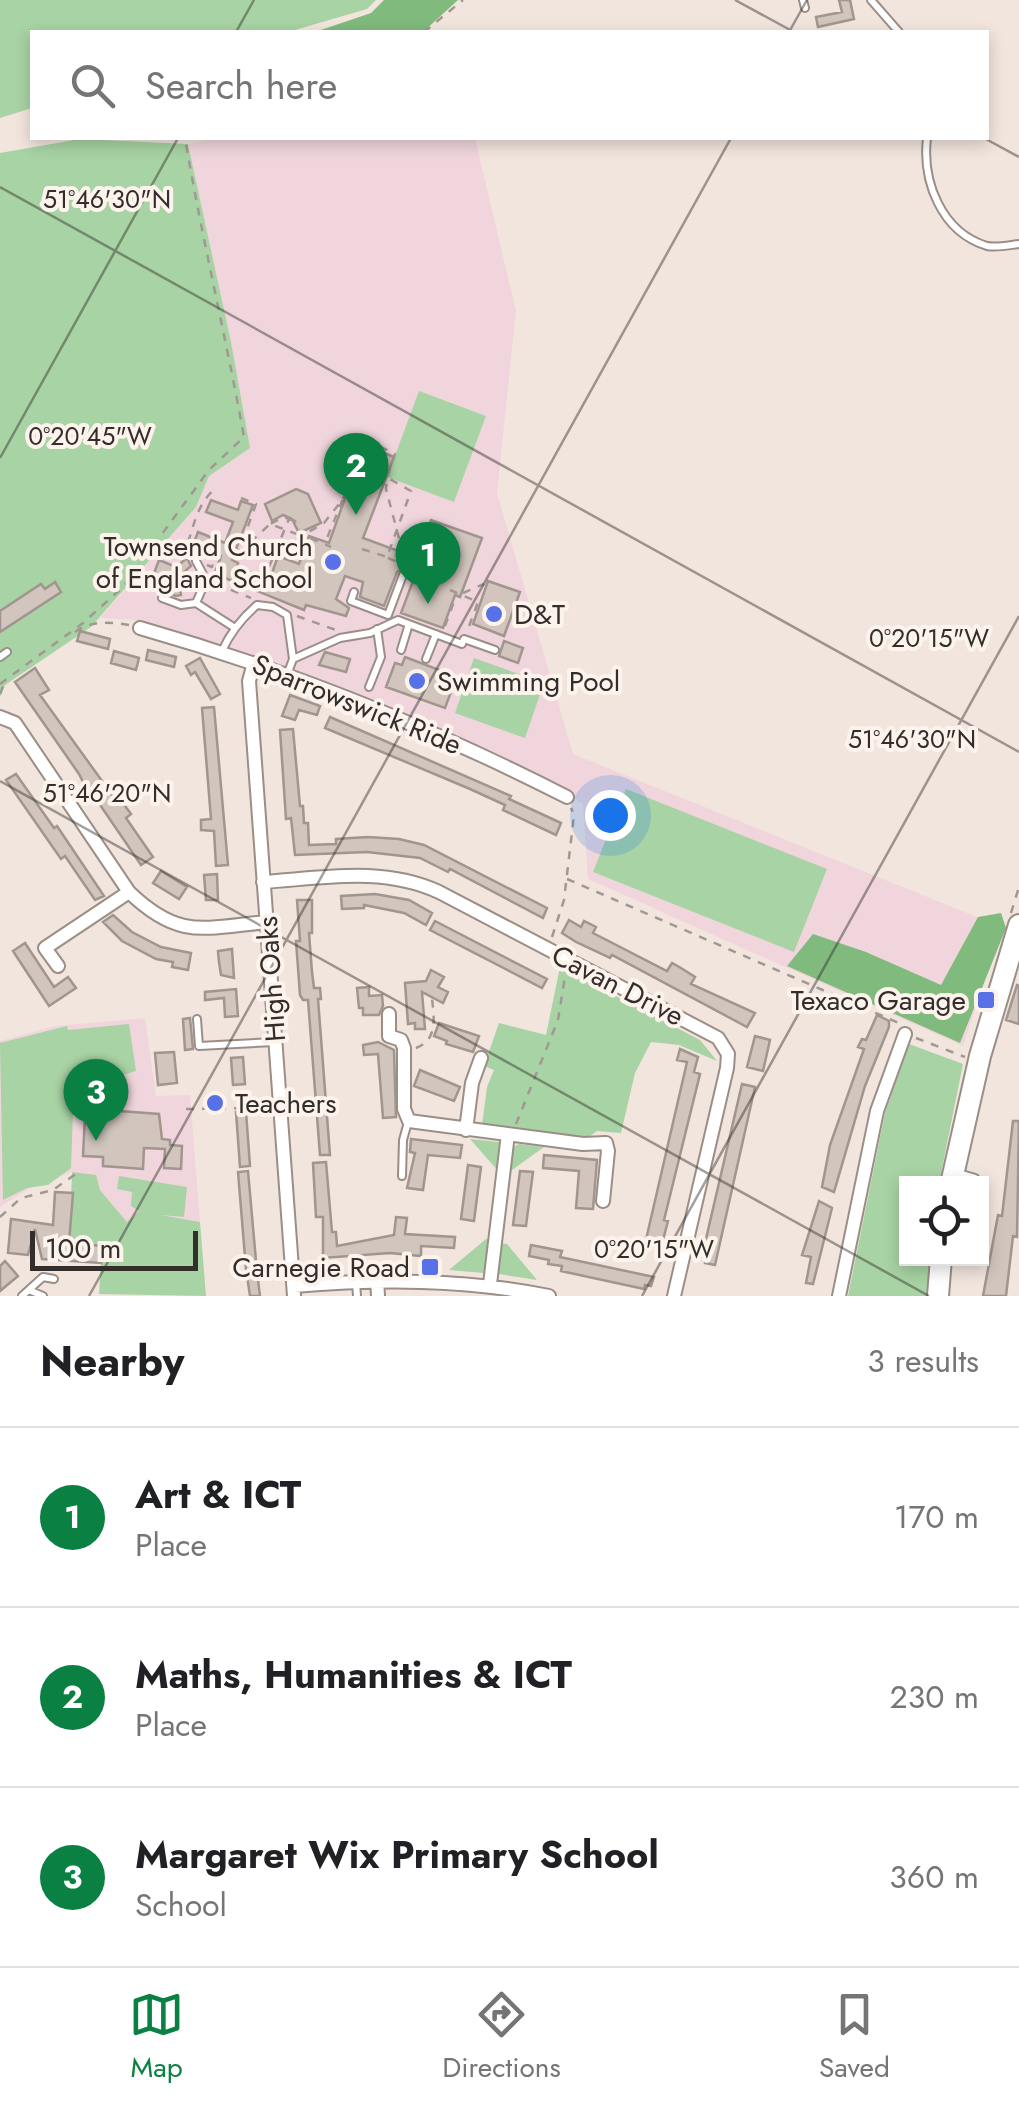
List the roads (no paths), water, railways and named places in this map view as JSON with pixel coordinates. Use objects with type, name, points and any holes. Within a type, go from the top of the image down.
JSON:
[{"type":"main road","points":[[952,1176],[980,1056],[1017,935]]},
{"type":"main road","points":[[938,1296],[940,1266]]},
{"type":"street","name":"Sparrowswick Ride","points":[[140,628],[222,651],[427,730],[567,797]]},
{"type":"street","name":"High Oaks","points":[[254,663],[249,681],[294,1291]]},
{"type":"street","points":[[0,716],[15,723],[129,892],[154,915],[180,926],[267,922]]},
{"type":"street","name":"Cavan Drive","points":[[264,882],[358,875],[396,877],[426,886],[710,1032],[723,1044],[728,1054],[674,1296]]},
{"type":"street","points":[[58,966],[45,948],[129,892]]},
{"type":"street","points":[[389,1014],[389,1036],[400,1040],[404,1048],[404,1109],[408,1121],[606,1143],[603,1200]]},
{"type":"street","points":[[839,1296],[877,1111],[904,1034]]},
{"type":"street","points":[[466,1130],[472,1083],[481,1058]]},
{"type":"street","points":[[490,1284],[510,1134]]},
{"type":"street","points":[[294,1291],[377,1280],[490,1284],[548,1296]]},
{"type":"street","points":[[377,1280],[378,1296]]},
{"type":"lane","points":[[871,0],[897,30]]},
{"type":"lane","points":[[927,140],[924,162],[932,190],[949,223],[989,246],[1019,244]]},
{"type":"lane","points":[[196,561],[206,580],[196,604]]},
{"type":"lane","points":[[293,658],[340,638],[378,629],[390,619],[403,574]]},
{"type":"lane","points":[[354,592],[350,601],[390,619],[462,644],[464,640],[495,650]]},
{"type":"lane","points":[[162,598],[181,605],[196,604],[235,628]]},
{"type":"lane","points":[[222,651],[235,628],[257,605],[273,607],[287,616],[293,658],[288,675]]},
{"type":"lane","points":[[401,650],[409,624]]},
{"type":"lane","points":[[369,687],[380,656],[378,629]]},
{"type":"lane","points":[[426,659],[436,634]]},
{"type":"lane","points":[[197,1019],[199,1046],[276,1042]]},
{"type":"lane","points":[[402,1176],[408,1121]]},
{"type":"lane","points":[[22,1296],[43,1277],[54,1278]]},
{"type":"lane","points":[[356,1281],[357,1296]]},
{"type":"lane","points":[[29,1290],[43,1296]]},
{"type":"place","name":"Maths, Humanities & ICT","points":[[356,515]]},
{"type":"place","name":"Townsend Church of England School","points":[[333,562]]},
{"type":"place","name":"Art & ICT","points":[[428,604]]},
{"type":"place","name":"D&T","points":[[494,614]]},
{"type":"place","name":"Swimming Pool","points":[[417,681]]},
{"type":"place","name":"Texaco Garage","points":[[986,1000]]},
{"type":"place","name":"Teachers","points":[[215,1103]]},
{"type":"place","name":"Margaret Wix Primary School","points":[[96,1141]]},
{"type":"place","name":"Carnegie Road","points":[[430,1267]]}]
